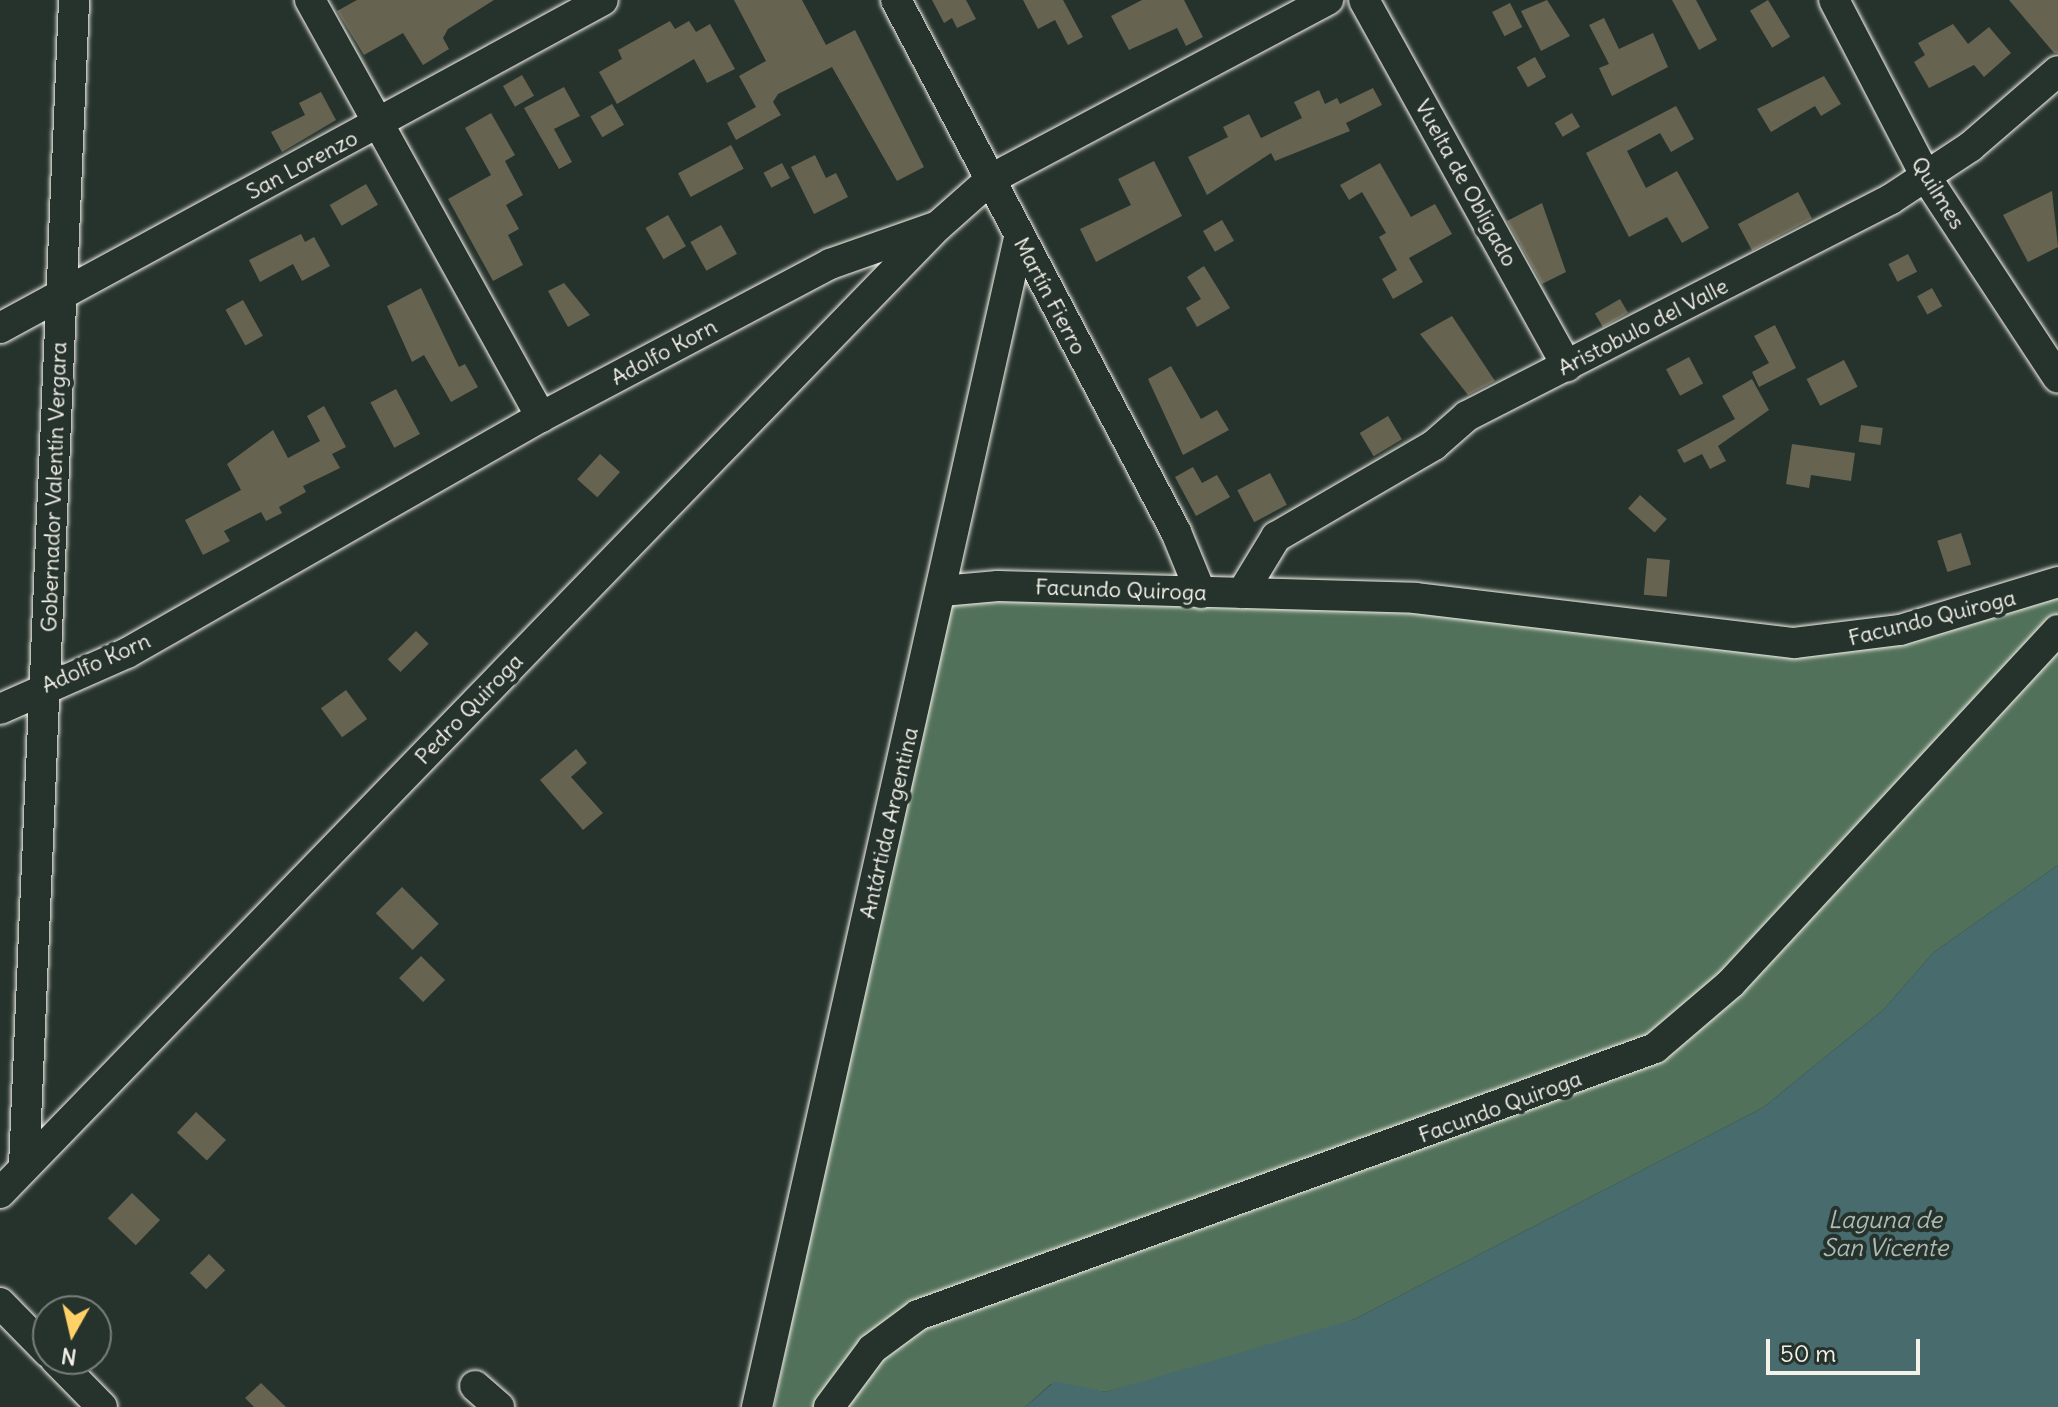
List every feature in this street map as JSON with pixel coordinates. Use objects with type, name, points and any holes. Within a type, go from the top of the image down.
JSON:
[{"type":"street","name":"Gobernador Valentín Vergara","points":[[24,1166],[48,684],[59,295],[74,0]]},
{"type":"street","points":[[310,0],[541,417]]},
{"type":"street","name":"San Lorenzo","points":[[0,328],[603,0]]},
{"type":"street","name":"Martín Fierro","points":[[896,0],[1176,532],[1201,593]]},
{"type":"street","name":"Adolfo Korn","points":[[0,709],[48,684],[127,653],[541,417],[830,264],[938,226],[991,179],[1328,0]]},
{"type":"street","name":"Vuelta de Obligado","points":[[1364,0],[1567,366]]},
{"type":"street","name":"Quilmes","points":[[1834,0],[1926,177],[2058,378]]},
{"type":"street","name":"Aristobulo del Valle","points":[[1242,593],[1276,537],[1434,445],[1467,416],[1926,177],[2058,71]]},
{"type":"street","name":"Pedro Quiroga","points":[[0,1193],[938,226]]},
{"type":"street","name":"Antártida Argentina","points":[[757,1407],[1019,238]]},
{"type":"street","name":"Facundo Quiroga","points":[[942,591],[1242,593],[1415,598],[1794,643],[1900,630],[2058,582]]},
{"type":"street","name":"Facundo Quiroga","points":[[829,1407],[872,1349],[918,1315],[1655,1048],[1731,983],[2058,630]]},
{"type":"street","points":[[0,1303],[32,1336]]},
{"type":"street","points":[[71,1375],[102,1407]]},
{"type":"street","points":[[475,1386],[499,1407]]},
{"type":"green space","points":[[2058,582],[2058,865],[1934,952],[1883,1010],[1764,1107],[1355,1319],[1287,1344],[1106,1392],[1051,1384],[1025,1407],[774,1407],[942,591],[1201,593],[1794,643]]},
{"type":"water","name":"Laguna de San Vicente","points":[[2058,865],[2058,1407],[1025,1407],[1055,1381],[1106,1392],[1355,1319],[1764,1107],[1883,1010],[1934,952]]},
{"type":"building","points":[[357,0],[494,0],[448,29],[443,38],[449,49],[423,65],[403,33],[364,55],[337,11]]},
{"type":"building","points":[[734,0],[802,0],[826,45],[855,30],[924,167],[897,181],[832,67],[778,94],[773,102],[781,115],[736,140],[727,123],[756,107],[739,76],[766,61]]},
{"type":"building","points":[[932,0],[966,0],[976,19],[957,28],[952,18],[944,23]]},
{"type":"building","points":[[1023,0],[1063,0],[1083,37],[1068,45],[1055,20],[1038,29]]},
{"type":"building","points":[[1142,0],[1184,0],[1203,37],[1186,46],[1177,28],[1129,50],[1111,16]]},
{"type":"building","points":[[1547,0],[1570,36],[1541,51],[1521,11]]},
{"type":"building","points":[[1672,0],[1696,0],[1717,40],[1699,50]]},
{"type":"building","points":[[1768,0],[1790,37],[1772,48],[1750,11]]},
{"type":"building","points":[[2009,0],[2058,0],[2058,53],[2054,53]]},
{"type":"building","points":[[1510,3],[1522,27],[1504,36],[1492,12]]},
{"type":"building","points":[[1604,18],[1619,49],[1653,33],[1668,67],[1612,96],[1599,68],[1609,64],[1589,25]]},
{"type":"building","points":[[670,21],[675,29],[689,21],[696,32],[710,24],[735,69],[707,83],[694,59],[617,104],[599,72],[622,59],[618,50]]},
{"type":"building","points":[[1953,24],[1968,44],[1989,27],[2011,53],[1984,77],[1974,65],[1929,88],[1914,62],[1925,55],[1918,43]]},
{"type":"building","points":[[1535,57],[1546,77],[1528,87],[1517,67]]},
{"type":"building","points":[[522,75],[534,96],[515,107],[503,86]]},
{"type":"building","points":[[1824,76],[1841,104],[1821,116],[1815,106],[1771,132],[1757,109]]},
{"type":"building","points":[[564,87],[580,116],[554,129],[572,162],[559,169],[524,108]]},
{"type":"building","points":[[1373,88],[1382,105],[1346,123],[1350,131],[1275,161],[1271,153],[1207,195],[1188,157],[1228,137],[1223,127],[1249,114],[1261,138],[1302,118],[1294,102],[1319,90],[1325,104],[1337,98],[1340,104]]},
{"type":"building","points":[[321,92],[336,120],[282,152],[271,132],[305,115],[299,103]]},
{"type":"building","points":[[612,104],[624,125],[602,137],[590,116]]},
{"type":"building","points":[[1676,106],[1694,139],[1671,152],[1660,133],[1627,151],[1646,188],[1677,171],[1709,228],[1682,243],[1667,217],[1629,237],[1586,153]]},
{"type":"building","points":[[491,113],[515,155],[505,161],[523,195],[506,205],[519,229],[508,235],[523,265],[493,281],[448,199],[491,175],[465,128]]},
{"type":"building","points":[[1572,113],[1580,127],[1563,137],[1555,123]]},
{"type":"building","points":[[731,145],[744,169],[691,197],[678,173]]},
{"type":"building","points":[[815,155],[826,178],[836,173],[848,197],[814,214],[791,167]]},
{"type":"building","points":[[1154,161],[1182,216],[1096,262],[1080,229],[1131,205],[1118,179]]},
{"type":"building","points":[[782,163],[790,178],[771,188],[763,173]]},
{"type":"building","points":[[1380,163],[1411,217],[1435,204],[1452,234],[1409,258],[1423,282],[1393,299],[1382,279],[1397,270],[1379,237],[1386,233],[1362,192],[1349,200],[1340,185]]},
{"type":"building","points":[[366,184],[378,205],[342,226],[330,205]]},
{"type":"building","points":[[2052,191],[2058,247],[2028,262],[2003,215]]},
{"type":"building","points":[[1798,192],[1812,218],[1752,250],[1738,224]]},
{"type":"building","points":[[1542,203],[1566,272],[1542,284],[1507,221]]},
{"type":"building","points":[[668,215],[686,246],[663,259],[645,228]]},
{"type":"building","points":[[1222,220],[1234,241],[1215,252],[1203,231]]},
{"type":"building","points":[[721,225],[737,254],[706,271],[690,242]]},
{"type":"building","points":[[301,234],[305,242],[314,237],[330,266],[302,281],[293,264],[260,282],[249,260]]},
{"type":"building","points":[[1908,254],[1917,272],[1897,282],[1888,264]]},
{"type":"building","points":[[1204,266],[1230,308],[1197,327],[1186,308],[1201,299],[1187,277]]},
{"type":"building","points":[[564,283],[590,315],[568,327],[548,291]]},
{"type":"building","points":[[421,288],[459,367],[465,364],[478,387],[451,402],[424,355],[412,362],[387,306]]},
{"type":"building","points":[[1932,288],[1942,306],[1927,315],[1917,296]]},
{"type":"building","points":[[1620,299],[1628,313],[1603,327],[1595,314]]},
{"type":"building","points":[[243,300],[263,336],[245,346],[226,310]]},
{"type":"building","points":[[1452,316],[1495,381],[1468,395],[1420,334]]},
{"type":"building","points":[[1775,325],[1796,368],[1759,387],[1752,372],[1769,363],[1754,336]]},
{"type":"building","points":[[1689,357],[1703,383],[1680,396],[1666,369]]},
{"type":"building","points":[[1844,360],[1858,387],[1820,406],[1807,379]]},
{"type":"building","points":[[1171,366],[1201,419],[1217,410],[1229,430],[1183,455],[1148,379]]},
{"type":"building","points":[[1752,379],[1769,410],[1718,446],[1726,461],[1710,469],[1702,454],[1684,463],[1677,450],[1735,419],[1722,396]]},
{"type":"building","points":[[396,389],[420,434],[394,448],[370,403]]},
{"type":"building","points":[[324,406],[346,447],[332,454],[340,468],[303,486],[306,492],[279,507],[282,513],[266,521],[261,512],[224,531],[230,541],[203,555],[185,520],[241,490],[227,464],[273,430],[288,458],[320,441],[307,416]]},
{"type":"building","points":[[1388,416],[1402,439],[1374,456],[1360,433]]},
{"type":"building","points":[[1861,425],[1883,428],[1880,445],[1859,442]]},
{"type":"building","points":[[1792,444],[1855,453],[1851,481],[1811,475],[1809,488],[1786,484]]},
{"type":"building","points":[[600,454],[620,472],[597,497],[577,479]]},
{"type":"building","points":[[1193,467],[1202,483],[1217,475],[1230,497],[1196,516],[1175,477]]},
{"type":"building","points":[[1270,473],[1287,505],[1254,522],[1237,490]]},
{"type":"building","points":[[1640,495],[1667,519],[1655,532],[1628,508]]},
{"type":"building","points":[[1961,533],[1971,564],[1947,572],[1937,541]]},
{"type":"building","points":[[1647,558],[1670,560],[1667,597],[1644,595]]},
{"type":"building","points":[[416,631],[429,644],[400,672],[388,659]]},
{"type":"building","points":[[346,690],[367,719],[342,737],[321,708]]},
{"type":"building","points":[[576,749],[587,763],[571,777],[603,813],[583,830],[540,780]]},
{"type":"building","points":[[402,887],[439,924],[413,950],[376,913]]},
{"type":"building","points":[[421,956],[445,980],[423,1002],[399,978]]},
{"type":"building","points":[[196,1112],[226,1140],[207,1160],[177,1132]]},
{"type":"building","points":[[132,1193],[160,1220],[136,1245],[108,1218]]},
{"type":"building","points":[[209,1254],[225,1270],[206,1289],[190,1273]]},
{"type":"building","points":[[261,1383],[286,1407],[254,1407],[245,1398]]}]
